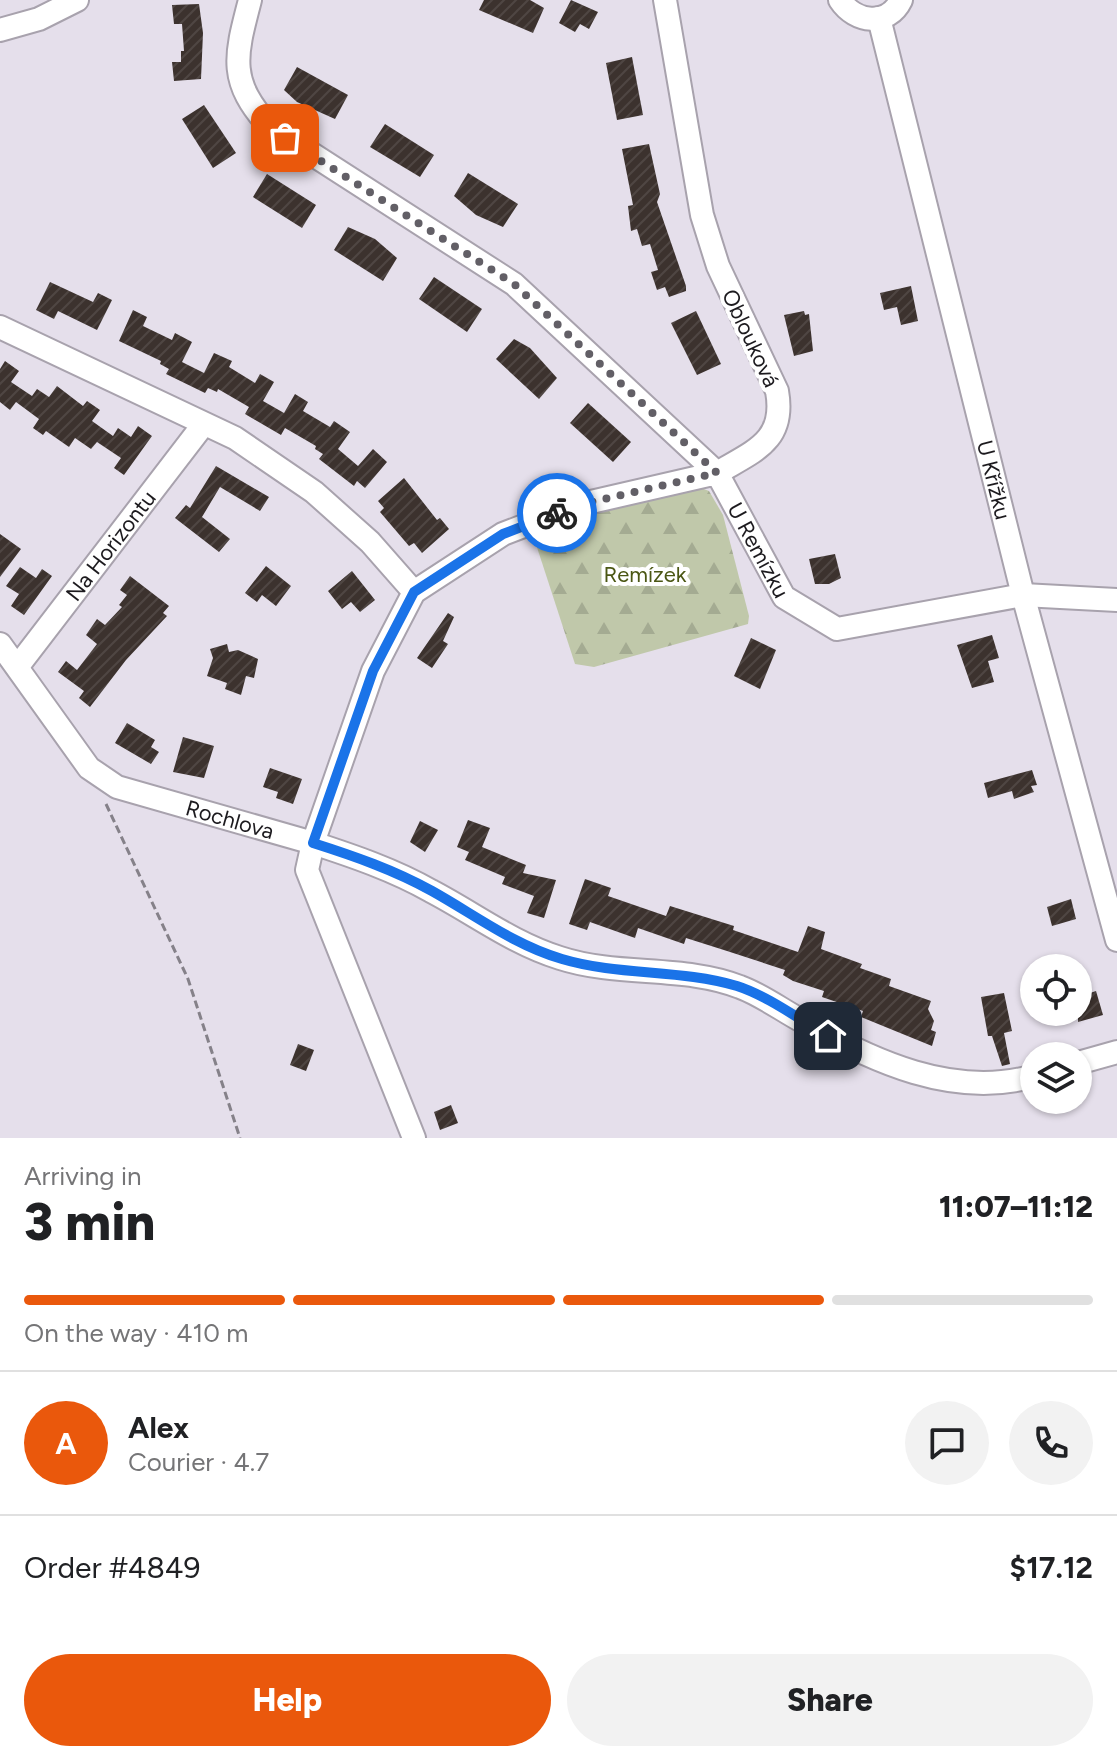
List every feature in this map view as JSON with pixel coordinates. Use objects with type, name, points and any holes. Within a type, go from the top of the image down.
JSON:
[{"type":"street","points":[[0,30],[39,19],[77,0]]},
{"type":"street","points":[[250,0],[238,47],[239,75],[249,104],[270,127],[514,284],[717,473]]},
{"type":"street","name":"Oblouková","points":[[665,0],[702,215],[718,266],[777,391],[781,411],[774,432],[762,446],[717,473]]},
{"type":"street","points":[[840,0],[858,17],[879,18],[890,14],[901,0]]},
{"type":"street","name":"U Křížku","points":[[879,18],[1023,595],[1117,940]]},
{"type":"street","points":[[0,327],[235,438],[314,492],[370,542],[414,592]]},
{"type":"street","name":"Na Horizontu","points":[[18,666],[203,425]]},
{"type":"street","points":[[414,1138],[307,870],[313,843],[373,671],[414,592],[503,534],[578,505],[717,473]]},
{"type":"street","name":"U Remízku","points":[[717,473],[784,597],[837,629],[1023,595],[1117,600]]},
{"type":"street","name":"Rochlova","points":[[0,644],[89,768],[117,787],[368,861],[431,891],[519,943],[562,959],[619,972],[701,978],[740,987],[828,1036],[898,1068],[962,1084],[1020,1078]]},
{"type":"street","points":[[1092,1059],[1117,1052]]},
{"type":"path","points":[[89,768],[188,979],[240,1138]]},
{"type":"green space","name":"Remízek","points":[[688,483],[709,491],[723,515],[749,616],[748,624],[594,667],[575,664],[532,532],[534,522]]},
{"type":"building","points":[[484,0],[530,0],[544,8],[533,33],[479,10]]},
{"type":"building","points":[[571,0],[598,12],[589,29],[580,24],[575,32],[559,23]]},
{"type":"building","points":[[199,4],[203,33],[201,79],[174,81],[172,62],[181,62],[181,51],[184,51],[182,24],[174,24],[172,5]]},
{"type":"building","points":[[632,57],[643,115],[617,120],[606,63]]},
{"type":"building","points":[[297,67],[348,95],[335,119],[297,102],[284,90]]},
{"type":"building","points":[[204,105],[236,153],[213,168],[182,119]]},
{"type":"building","points":[[385,124],[434,155],[420,177],[370,147]]},
{"type":"building","points":[[649,144],[660,194],[657,202],[686,286],[686,291],[669,297],[665,287],[657,290],[651,272],[658,270],[650,244],[642,246],[637,229],[631,231],[628,206],[633,205],[622,149]]},
{"type":"building","points":[[468,173],[518,204],[503,227],[476,215],[454,196]]},
{"type":"building","points":[[267,174],[316,205],[302,228],[253,197]]},
{"type":"building","points":[[348,227],[375,239],[397,258],[383,281],[334,250]]},
{"type":"building","points":[[434,277],[482,309],[467,332],[419,299]]},
{"type":"building","points":[[50,282],[93,302],[98,293],[112,300],[97,330],[58,311],[54,319],[36,310]]},
{"type":"building","points":[[911,286],[918,321],[901,325],[897,307],[884,310],[880,293]]},
{"type":"building","points":[[133,310],[147,317],[143,326],[172,340],[175,333],[192,342],[182,362],[204,373],[214,353],[232,361],[229,367],[255,383],[260,374],[274,382],[263,401],[284,413],[295,394],[308,402],[303,411],[330,427],[334,421],[350,432],[338,449],[358,466],[373,449],[387,462],[365,488],[357,481],[354,486],[319,459],[323,454],[315,449],[316,446],[285,428],[281,435],[245,414],[249,407],[218,389],[217,392],[208,388],[205,393],[166,374],[169,369],[160,364],[161,361],[119,341]]},
{"type":"building","points":[[696,311],[721,364],[697,375],[671,323]]},
{"type":"building","points":[[804,311],[805,315],[809,314],[813,351],[794,356],[784,315]]},
{"type":"building","points":[[514,339],[530,348],[557,378],[539,399],[496,359]]},
{"type":"building","points":[[5,361],[19,371],[11,382],[32,396],[37,389],[49,397],[57,386],[83,406],[87,401],[100,410],[92,421],[113,436],[118,428],[131,437],[138,426],[152,436],[124,475],[114,468],[121,458],[97,442],[91,449],[75,438],[69,447],[46,431],[43,435],[33,428],[39,419],[16,402],[10,410],[0,402],[0,369]]},
{"type":"building","points":[[588,403],[631,442],[613,462],[570,423]]},
{"type":"building","points":[[216,466],[269,497],[260,511],[220,487],[202,517],[230,539],[219,552],[175,518],[186,505],[190,508]]},
{"type":"building","points":[[404,478],[437,520],[440,518],[449,529],[422,553],[414,543],[409,546],[380,512],[384,508],[378,501]]},
{"type":"building","points":[[0,534],[21,549],[0,577]]},
{"type":"building","points":[[835,554],[841,578],[829,584],[815,584],[809,559]]},
{"type":"building","points":[[266,566],[291,586],[276,606],[262,595],[257,602],[245,593]]},
{"type":"building","points":[[20,567],[36,578],[42,569],[52,576],[24,615],[11,606],[19,594],[6,586]]},
{"type":"building","points":[[352,571],[375,600],[360,612],[351,602],[342,609],[328,591]]},
{"type":"building","points":[[130,576],[169,606],[163,613],[167,616],[126,660],[90,707],[79,698],[84,691],[58,672],[66,661],[77,670],[97,644],[86,635],[97,619],[105,625],[122,607],[119,605],[127,595],[120,590]]},
{"type":"building","points":[[448,613],[454,617],[443,641],[448,644],[432,668],[417,658]]},
{"type":"building","points":[[992,635],[999,658],[988,661],[994,682],[972,688],[957,645]]},
{"type":"building","points":[[751,638],[776,650],[760,689],[734,676]]},
{"type":"building","points":[[227,644],[229,652],[238,650],[258,659],[254,678],[246,676],[241,695],[225,689],[227,683],[207,676],[213,658],[210,649]]},
{"type":"building","points":[[127,723],[155,740],[151,747],[159,752],[151,764],[115,743]]},
{"type":"building","points":[[183,737],[214,746],[204,778],[173,772]]},
{"type":"building","points":[[270,768],[302,779],[293,804],[276,798],[278,792],[263,787]]},
{"type":"building","points":[[1032,770],[1037,785],[1031,786],[1034,792],[1014,799],[1012,791],[988,798],[984,783]]},
{"type":"building","points":[[468,820],[490,828],[482,847],[526,865],[523,873],[556,880],[544,918],[527,913],[534,896],[502,884],[505,877],[465,860],[469,852],[457,847]]},
{"type":"building","points":[[420,821],[438,830],[425,852],[410,842]]},
{"type":"building","points":[[585,879],[611,888],[608,896],[666,916],[670,906],[734,926],[733,930],[798,952],[808,926],[825,932],[821,949],[891,979],[889,986],[931,1001],[928,1009],[934,1021],[931,1030],[936,1032],[932,1046],[861,1017],[863,1011],[822,997],[824,991],[793,981],[783,975],[785,970],[686,938],[684,944],[638,928],[635,938],[590,922],[587,930],[569,924]]},
{"type":"building","points":[[1071,899],[1076,919],[1052,926],[1047,907]]},
{"type":"building","points":[[1096,991],[1103,1015],[1092,1018],[1092,992]]},
{"type":"building","points":[[1004,993],[1012,1031],[1004,1033],[1010,1064],[1002,1066],[992,1036],[988,1036],[981,997]]},
{"type":"building","points":[[298,1044],[314,1050],[306,1071],[290,1065]]},
{"type":"building","points":[[451,1105],[458,1123],[440,1130],[434,1112]]},
{"type":"way so far","points":[[285,138],[514,284],[717,473],[578,505],[557,513]]},
{"type":"route","points":[[557,513],[503,534],[414,592],[373,671],[313,843],[368,861],[431,891],[519,943],[562,959],[619,972],[701,978],[740,987],[828,1036]]}]
